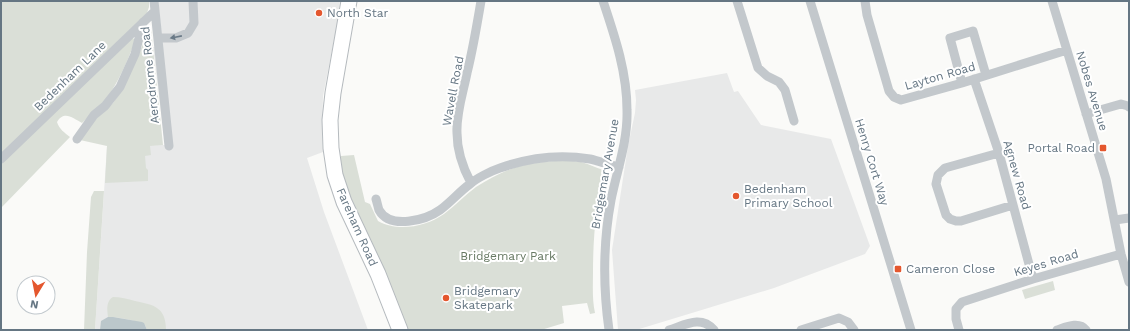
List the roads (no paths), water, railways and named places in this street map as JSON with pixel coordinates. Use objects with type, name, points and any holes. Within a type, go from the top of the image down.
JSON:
[{"type":"main road","name":"Fareham Road","points":[[349,1],[333,93],[330,120],[331,148],[335,175],[344,202],[378,274],[400,330]]},
{"type":"street","name":"Aerodrome Road","points":[[154,1],[169,146]]},
{"type":"street","points":[[158,38],[176,38],[188,33],[194,23],[193,1]]},
{"type":"street","name":"Wavell Road","points":[[471,183],[463,167],[459,152],[457,134],[458,116],[474,46],[481,1]]},
{"type":"street","name":"Bridgemary Avenue","points":[[603,1],[624,71],[627,111],[627,125],[611,198],[606,236],[604,278],[609,330]]},
{"type":"street","points":[[737,1],[758,68],[767,76],[779,82],[785,90],[794,121]]},
{"type":"street","name":"Henry Cort Way","points":[[810,1],[911,330]]},
{"type":"street","name":"Layton Road","points":[[865,1],[867,14],[889,91],[894,98],[901,100],[962,83],[1067,50]]},
{"type":"street","name":"Nobes Avenue","points":[[1052,1],[1106,179],[1121,254],[1129,282]]},
{"type":"street","name":"Bedenham Lane","points":[[1,159],[155,11]]},
{"type":"street","points":[[77,139],[94,115],[105,106],[120,87],[135,54],[143,22]]},
{"type":"street","points":[[962,83],[950,38],[973,31],[986,75]]},
{"type":"street","name":"Agnew Road","points":[[974,79],[999,154],[1033,279]]},
{"type":"street","points":[[1086,114],[1121,104],[1129,107]]},
{"type":"street","points":[[999,154],[945,168],[938,175],[936,184],[946,215],[950,219],[956,221],[961,221],[1013,205]]},
{"type":"street","points":[[376,199],[380,211],[385,216],[393,220],[406,222],[422,219],[439,211],[471,183],[498,169],[521,162],[568,157],[590,159],[619,167]]},
{"type":"street","points":[[1115,220],[1129,218]]},
{"type":"street","name":"Keyes Road","points":[[959,330],[956,319],[956,309],[962,302],[1033,279],[1121,254]]},
{"type":"street","points":[[801,330],[839,318],[848,322],[854,330]]},
{"type":"street","points":[[669,330],[698,321],[709,325],[714,330]]},
{"type":"street","points":[[1057,330],[1077,324],[1084,326],[1086,330]]},
{"type":"place","name":"North Star","points":[[319,13]]},
{"type":"place","name":"Portal Road","points":[[1103,148]]},
{"type":"place","name":"Bedenham Primary School","points":[[736,196]]},
{"type":"place","name":"Cameron Close","points":[[898,269]]},
{"type":"place","name":"Bridgemary Skatepark","points":[[446,298]]},
{"type":"park label","name":"Bridgemary Park","points":[[508,256]]}]
